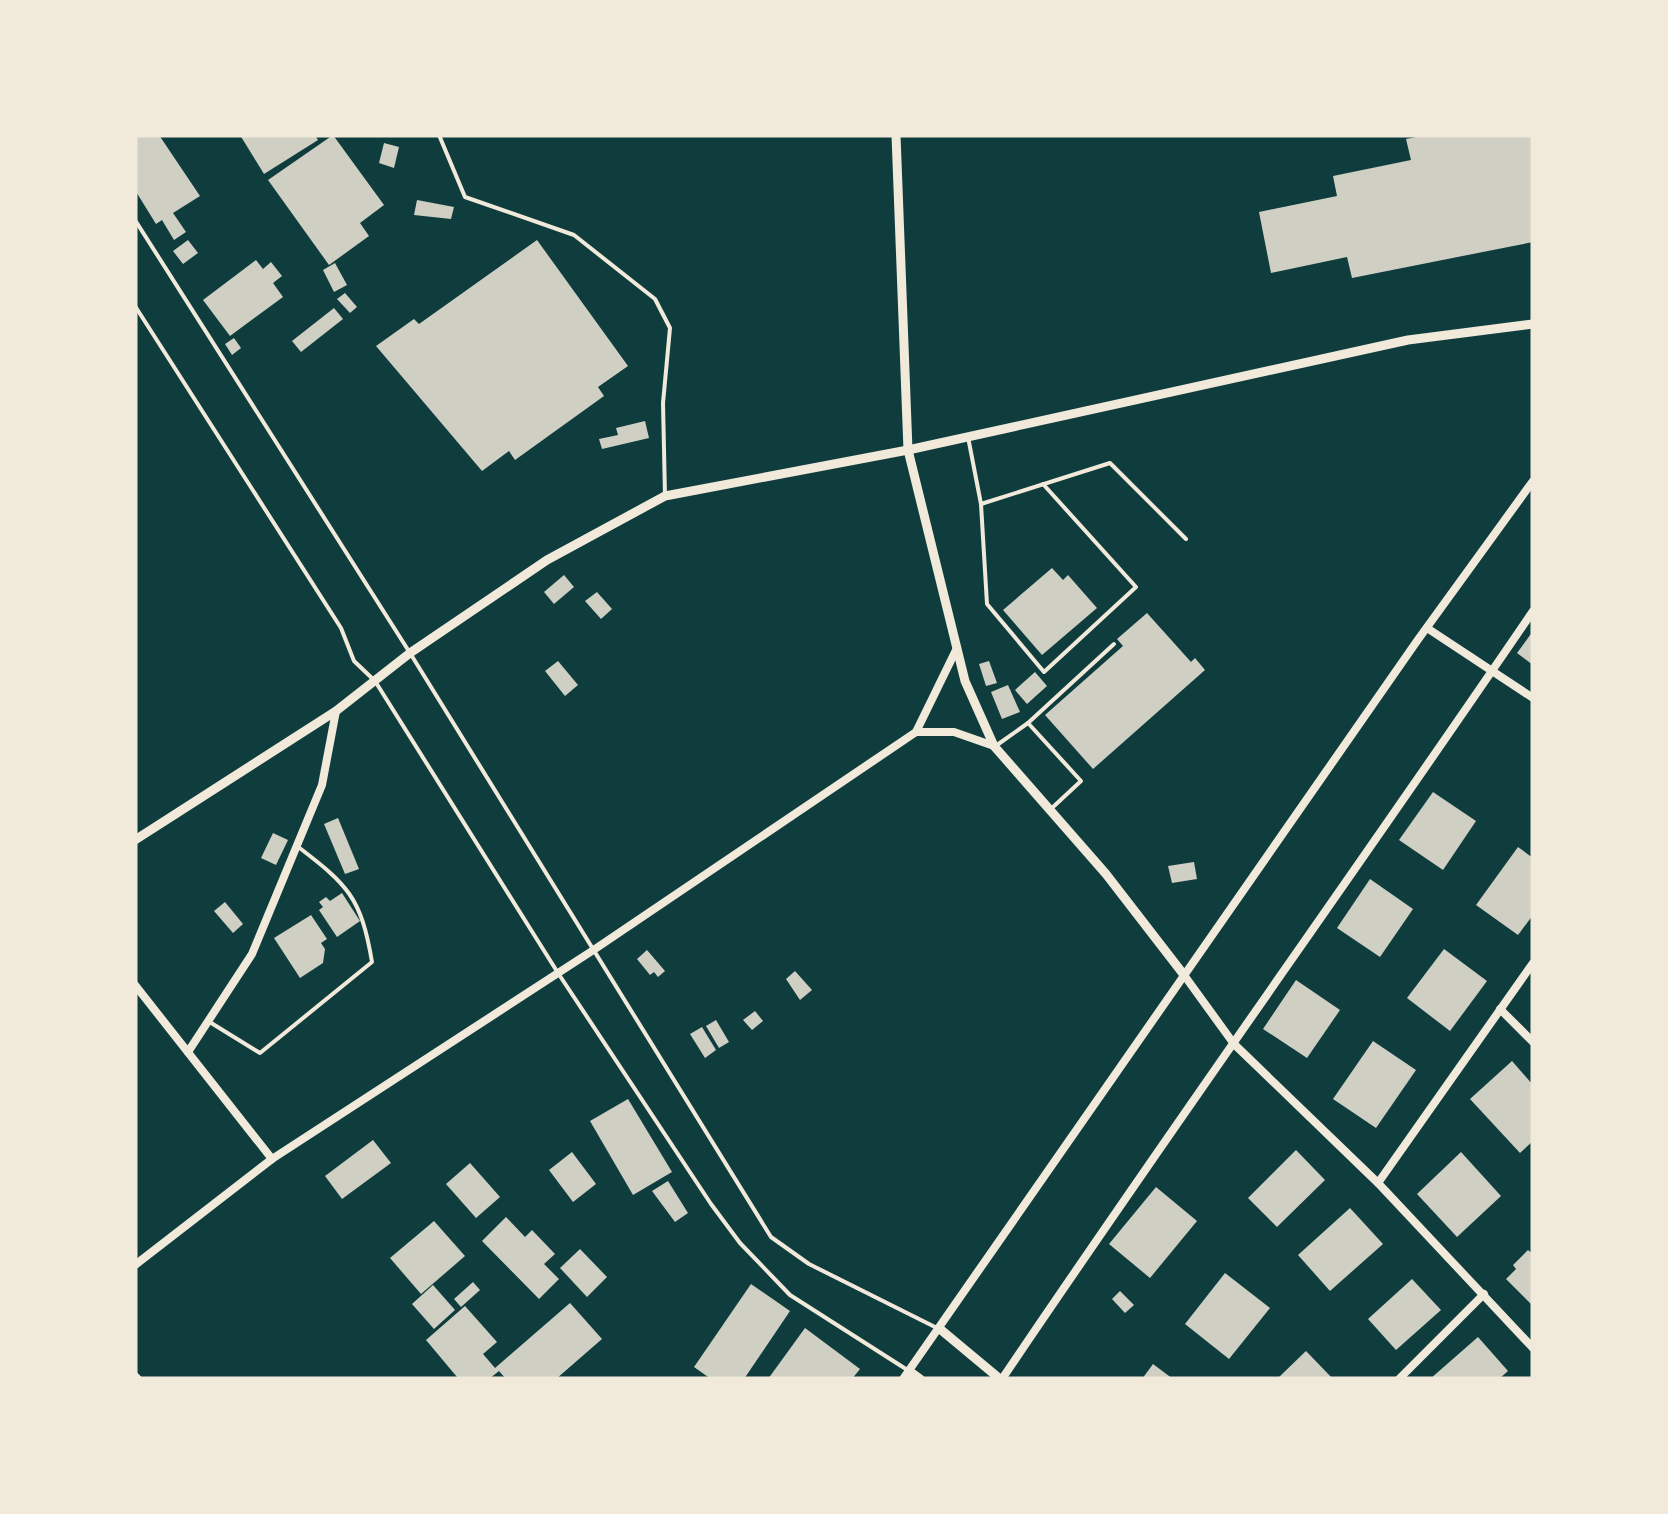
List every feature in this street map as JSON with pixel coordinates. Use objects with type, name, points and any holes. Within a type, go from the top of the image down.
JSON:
[{"type":"street","points":[[896,135],[908,450],[965,681],[994,746],[1106,874],[1234,1044],[1378,1183],[1533,1348]]},
{"type":"street","points":[[135,840],[336,711],[410,653],[546,560],[665,496],[908,450],[1408,340],[1533,324]]},
{"type":"street","points":[[920,1379],[906,1375],[1533,480]]},
{"type":"street","points":[[940,1329],[1001,1379],[1533,611]]},
{"type":"street","points":[[1427,628],[1533,698]]},
{"type":"street","points":[[135,1265],[272,1159],[595,949],[916,732],[957,648]]},
{"type":"street","points":[[188,1052],[252,954],[322,784],[336,711]]},
{"type":"street","points":[[916,732],[954,732],[994,746]]},
{"type":"street","points":[[1378,1183],[1533,963]]},
{"type":"street","points":[[135,985],[272,1159]]},
{"type":"street","points":[[1500,1009],[1533,1042]]},
{"type":"street","points":[[1400,1379],[1484,1294]]},
{"type":"lane","points":[[439,135],[465,198],[574,235],[656,299],[670,328],[663,403],[665,496]]},
{"type":"lane","points":[[135,220],[410,653],[771,1237],[809,1264],[940,1329]]},
{"type":"lane","points":[[135,306],[340,628],[354,661],[375,681],[558,973],[711,1204],[760,1265],[790,1294],[906,1375]]},
{"type":"lane","points":[[968,437],[981,504],[987,604],[1044,672],[1136,587],[1043,484]]},
{"type":"lane","points":[[981,504],[1110,463],[1186,540]]},
{"type":"lane","points":[[994,746],[1028,723],[1114,644]]},
{"type":"lane","points":[[1028,723],[1081,781],[1049,810]]},
{"type":"lane","points":[[208,1021],[260,1053],[372,962],[365,920],[339,878],[297,846]]},
{"type":"building","points":[[159,135],[200,196],[173,213],[186,232],[174,240],[162,220],[156,224],[135,190],[135,136]]},
{"type":"building","points":[[240,135],[315,135],[318,140],[264,174]]},
{"type":"building","points":[[333,135],[384,205],[360,223],[369,236],[329,265],[268,180]]},
{"type":"building","points":[[1426,135],[1533,135],[1533,242],[1352,278],[1347,257],[1271,273],[1259,212],[1337,196],[1333,176],[1411,160],[1406,139]]},
{"type":"building","points":[[384,143],[399,147],[394,168],[379,163]]},
{"type":"building","points":[[417,200],[454,207],[451,219],[414,215]]},
{"type":"building","points":[[188,240],[198,253],[183,264],[173,251]]},
{"type":"building","points":[[537,240],[628,366],[598,387],[604,396],[515,460],[509,451],[482,471],[376,346],[414,319],[419,324]]},
{"type":"building","points":[[256,260],[263,269],[271,262],[282,276],[273,283],[283,297],[230,336],[203,300]]},
{"type":"building","points":[[335,263],[347,285],[334,292],[323,270]]},
{"type":"building","points":[[345,293],[357,307],[350,313],[337,299]]},
{"type":"building","points":[[334,308],[343,319],[301,352],[292,341]]},
{"type":"building","points":[[234,338],[241,348],[232,355],[225,344]]},
{"type":"building","points":[[645,421],[649,438],[602,449],[599,439],[618,435],[616,428]]},
{"type":"building","points":[[1052,568],[1063,580],[1068,575],[1097,608],[1042,655],[1003,610]]},
{"type":"building","points":[[564,575],[574,587],[554,604],[544,592]]},
{"type":"building","points":[[597,592],[612,609],[601,619],[585,601]]},
{"type":"building","points":[[1147,613],[1191,662],[1195,658],[1205,670],[1093,769],[1045,715],[1123,646],[1117,639]]},
{"type":"building","points":[[1533,631],[1533,665],[1517,653]]},
{"type":"building","points":[[558,661],[578,685],[565,696],[545,671]]},
{"type":"building","points":[[989,661],[997,683],[986,686],[979,664]]},
{"type":"building","points":[[1035,672],[1047,686],[1027,704],[1015,690]]},
{"type":"building","points":[[1008,685],[1020,712],[1002,719],[991,692]]},
{"type":"building","points":[[1433,792],[1476,821],[1443,870],[1399,840]]},
{"type":"building","points":[[338,818],[359,869],[345,874],[324,824]]},
{"type":"building","points":[[273,833],[288,840],[276,865],[261,858]]},
{"type":"building","points":[[1518,847],[1533,858],[1533,915],[1518,935],[1476,905]]},
{"type":"building","points":[[1194,862],[1197,879],[1172,883],[1168,866]]},
{"type":"building","points":[[1370,879],[1413,909],[1380,957],[1337,928]]},
{"type":"building","points":[[342,893],[360,921],[337,937],[319,910],[323,907],[319,902],[326,897],[330,901]]},
{"type":"building","points":[[225,902],[243,924],[233,933],[214,911]]},
{"type":"building","points":[[311,915],[327,939],[321,943],[325,949],[323,963],[300,978],[274,938]]},
{"type":"building","points":[[1444,949],[1487,981],[1450,1031],[1407,998]]},
{"type":"building","points":[[647,950],[665,971],[658,977],[654,972],[650,975],[637,959]]},
{"type":"building","points":[[795,971],[812,990],[800,1000],[786,979]]},
{"type":"building","points":[[1296,980],[1340,1010],[1307,1058],[1263,1029]]},
{"type":"building","points":[[755,1011],[763,1021],[752,1030],[743,1020]]},
{"type":"building","points":[[716,1020],[729,1042],[719,1048],[706,1026]]},
{"type":"building","points":[[702,1027],[716,1050],[705,1058],[690,1034]]},
{"type":"building","points":[[1373,1041],[1416,1070],[1376,1128],[1333,1099]]},
{"type":"building","points":[[1512,1061],[1533,1085],[1533,1141],[1520,1153],[1470,1099]]},
{"type":"building","points":[[628,1099],[672,1172],[633,1195],[590,1121]]},
{"type":"building","points":[[373,1140],[391,1163],[342,1199],[325,1176]]},
{"type":"building","points":[[1296,1150],[1325,1180],[1277,1227],[1248,1198]]},
{"type":"building","points":[[572,1152],[596,1184],[573,1202],[549,1170]]},
{"type":"building","points":[[1461,1152],[1501,1196],[1457,1237],[1417,1194]]},
{"type":"building","points":[[470,1163],[500,1197],[476,1218],[446,1184]]},
{"type":"building","points":[[668,1181],[688,1213],[675,1222],[652,1191]]},
{"type":"building","points":[[1156,1187],[1197,1221],[1150,1278],[1109,1244]]},
{"type":"building","points":[[1350,1208],[1383,1244],[1330,1291],[1298,1255]]},
{"type":"building","points":[[506,1217],[525,1237],[532,1230],[555,1254],[544,1264],[559,1279],[539,1299],[482,1241]]},
{"type":"building","points":[[434,1221],[465,1256],[421,1294],[390,1258]]},
{"type":"building","points":[[580,1249],[607,1277],[587,1297],[560,1268]]},
{"type":"building","points":[[1528,1250],[1533,1254],[1533,1306],[1506,1279]]},
{"type":"building","points":[[1225,1273],[1270,1308],[1229,1359],[1185,1324]]},
{"type":"building","points":[[1412,1279],[1441,1310],[1396,1350],[1368,1319]]},
{"type":"building","points":[[473,1282],[480,1290],[461,1307],[454,1299]]},
{"type":"building","points":[[751,1284],[790,1311],[744,1379],[711,1379],[694,1367]]},
{"type":"building","points":[[433,1285],[455,1310],[434,1329],[412,1304]]},
{"type":"building","points":[[1120,1291],[1134,1305],[1125,1313],[1112,1299]]},
{"type":"building","points":[[570,1303],[602,1339],[556,1379],[506,1379],[499,1371],[489,1379],[455,1379],[426,1340],[465,1306],[497,1342],[483,1354],[495,1368]]},
{"type":"building","points":[[805,1328],[860,1369],[852,1379],[768,1379]]},
{"type":"building","points":[[1478,1337],[1508,1371],[1499,1379],[1430,1379]]},
{"type":"building","points":[[1306,1351],[1333,1379],[1277,1379]]},
{"type":"building","points":[[1153,1364],[1173,1379],[1142,1379]]}]
